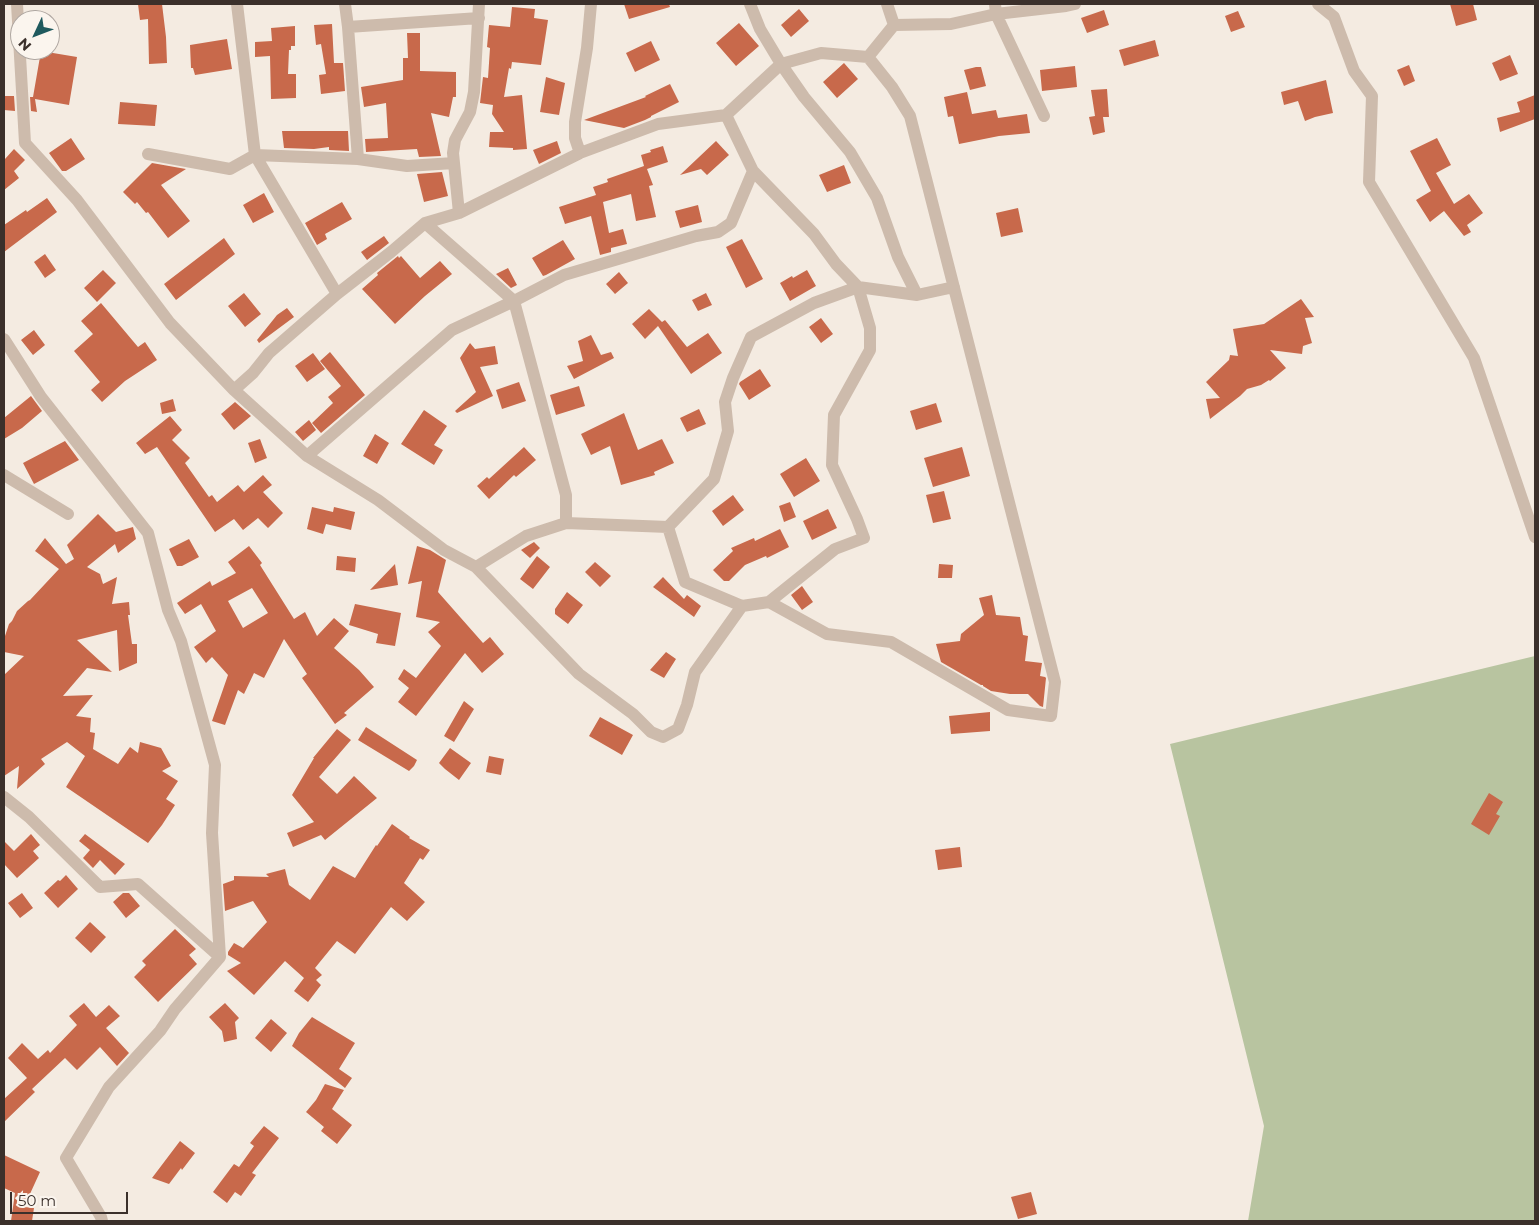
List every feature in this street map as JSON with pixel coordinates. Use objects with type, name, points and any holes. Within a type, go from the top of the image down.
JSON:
[{"type":"street","points":[[17,4],[25,143],[77,200],[170,322],[234,390],[307,456],[378,500],[444,550],[476,567],[579,674],[633,714],[651,732],[664,737],[678,729],[696,672],[742,606]]},
{"type":"street","points":[[237,4],[255,155],[337,294]]},
{"type":"street","points":[[345,4],[358,159]]},
{"type":"street","points":[[459,213],[453,153],[455,140],[470,112],[474,92],[479,4]]},
{"type":"street","points":[[580,153],[576,138],[575,122],[587,48],[591,4]]},
{"type":"street","points":[[750,4],[760,29],[781,64],[804,97],[850,152],[877,198],[898,257],[917,295]]},
{"type":"street","points":[[887,4],[894,25]]},
{"type":"street","points":[[868,57],[894,25],[951,24],[996,9],[1075,4]]},
{"type":"street","points":[[1318,4],[1334,17],[1354,71],[1372,96],[1369,182],[1474,358],[1535,537]]},
{"type":"street","points":[[996,9],[1044,116]]},
{"type":"street","points":[[348,27],[478,18]]},
{"type":"street","points":[[234,390],[253,374],[269,353],[337,294],[425,223],[459,213],[580,153],[658,124],[726,115],[781,64],[822,53],[868,57],[892,87],[910,116],[1056,682],[1051,716],[1008,710],[891,642],[827,634],[769,602]]},
{"type":"street","points":[[668,527],[685,582],[742,606],[769,602],[835,549],[864,538],[832,465],[834,415],[870,350],[870,328],[858,287],[836,264],[814,234],[752,171],[726,115]]},
{"type":"street","points":[[148,154],[230,169],[255,155],[358,159],[408,166],[454,163]]},
{"type":"street","points":[[307,456],[452,330],[564,275],[696,236],[718,232],[731,223],[752,171]]},
{"type":"street","points":[[425,223],[514,301],[566,495],[566,523]]},
{"type":"street","points":[[476,567],[526,536],[566,523],[668,527],[714,479],[728,431],[725,402],[751,337],[814,303],[858,287],[917,295],[954,287]]},
{"type":"street","points":[[4,339],[41,397],[148,533],[168,610],[181,641],[216,765],[212,832],[220,957],[160,1031],[109,1087],[66,1158],[102,1221]]},
{"type":"street","points":[[4,475],[68,514]]},
{"type":"street","points":[[4,797],[29,817],[100,887],[138,884],[220,957]]},
{"type":"green space","points":[[1535,656],[1535,1221],[1248,1221],[1264,1126],[1170,744]]},
{"type":"building","points":[[138,4],[162,4],[167,63],[149,64],[148,19],[140,20]]},
{"type":"building","points":[[624,4],[669,4],[670,7],[629,19]]},
{"type":"building","points":[[1450,4],[1473,4],[1477,20],[1456,26]]},
{"type":"building","points":[[512,7],[535,9],[534,18],[548,20],[541,65],[512,62],[511,69],[509,68],[504,97],[522,95],[527,149],[513,150],[513,148],[489,147],[490,132],[504,132],[492,114],[493,105],[480,103],[483,77],[488,78],[490,48],[487,47],[489,25],[510,27]]},
{"type":"building","points":[[799,9],[809,21],[791,37],[781,25]]},
{"type":"building","points":[[1104,10],[1109,25],[1087,33],[1081,18]]},
{"type":"building","points":[[1238,11],[1245,27],[1231,32],[1225,16]]},
{"type":"building","points":[[739,23],[759,46],[736,66],[716,43]]},
{"type":"building","points":[[332,24],[334,63],[343,63],[345,91],[321,94],[319,75],[326,74],[321,44],[316,45],[314,25]]},
{"type":"building","points":[[295,26],[295,46],[291,46],[291,50],[289,50],[288,74],[296,74],[296,98],[271,99],[270,56],[255,57],[255,42],[272,41],[271,28]]},
{"type":"building","points":[[407,33],[420,33],[420,71],[456,72],[456,97],[453,97],[449,117],[431,113],[441,156],[419,157],[417,149],[366,152],[365,139],[388,138],[386,103],[364,107],[361,87],[403,80],[403,58],[408,58]]},
{"type":"building","points":[[227,39],[232,69],[195,75],[193,68],[191,68],[190,45]]},
{"type":"building","points":[[1155,40],[1159,56],[1124,66],[1119,50]]},
{"type":"building","points":[[651,41],[660,60],[635,72],[626,53]]},
{"type":"building","points":[[60,54],[77,57],[69,105],[35,99],[37,112],[31,111],[30,97],[33,97],[39,60],[60,60]]},
{"type":"building","points":[[1510,55],[1518,74],[1500,81],[1492,63]]},
{"type":"building","points":[[844,63],[858,79],[837,98],[823,82]]},
{"type":"building","points":[[1409,65],[1415,81],[1404,86],[1397,70]]},
{"type":"building","points":[[1075,66],[1077,87],[1042,91],[1040,70]]},
{"type":"building","points":[[981,67],[986,86],[970,90],[964,70]]},
{"type":"building","points":[[546,77],[565,83],[559,115],[540,112]]},
{"type":"building","points":[[1326,80],[1333,113],[1305,121],[1298,101],[1284,105],[1281,92]]},
{"type":"building","points":[[670,84],[679,102],[645,120],[624,128],[584,120],[646,97]]},
{"type":"building","points":[[1107,89],[1109,117],[1103,117],[1105,132],[1093,135],[1089,117],[1095,116],[1091,90]]},
{"type":"building","points":[[967,92],[972,114],[996,110],[998,118],[1027,114],[1030,133],[999,136],[959,144],[953,116],[948,117],[944,97]]},
{"type":"building","points":[[1535,95],[1535,119],[1500,132],[1497,118],[1520,112],[1517,102]]},
{"type":"building","points":[[4,96],[14,96],[15,111],[4,110]]},
{"type":"building","points":[[120,102],[157,105],[155,126],[118,124]]},
{"type":"building","points":[[282,131],[348,131],[349,151],[329,150],[329,147],[314,149],[284,148]]},
{"type":"building","points":[[71,138],[85,159],[66,171],[62,171],[49,153]]},
{"type":"building","points":[[1437,138],[1451,165],[1436,173],[1454,204],[1469,194],[1483,213],[1467,225],[1471,232],[1464,236],[1444,211],[1430,222],[1416,200],[1431,191],[1410,151]]},
{"type":"building","points":[[557,141],[561,153],[539,164],[533,150]]},
{"type":"building","points":[[716,141],[729,155],[707,175],[701,169],[680,175]]},
{"type":"building","points":[[663,146],[668,162],[647,169],[653,185],[649,186],[656,217],[636,221],[631,194],[603,202],[609,233],[623,229],[627,244],[611,248],[611,252],[600,255],[591,216],[565,224],[559,207],[596,195],[593,187],[608,182],[607,179],[644,166],[641,155]]},
{"type":"building","points":[[14,149],[25,160],[14,171],[19,178],[4,190],[4,157],[5,159]]},
{"type":"building","points":[[152,163],[186,169],[161,185],[190,221],[168,238],[148,212],[146,213],[137,202],[135,204],[123,192]]},
{"type":"building","points":[[844,165],[851,183],[827,192],[819,175]]},
{"type":"building","points":[[442,172],[448,196],[424,202],[417,174]]},
{"type":"building","points":[[264,193],[274,212],[253,223],[243,205]]},
{"type":"building","points":[[47,198],[57,212],[4,252],[4,225]]},
{"type":"building","points":[[342,202],[352,219],[325,234],[327,239],[317,245],[305,223]]},
{"type":"building","points":[[698,205],[702,222],[680,228],[675,211]]},
{"type":"building","points":[[1018,208],[1023,232],[1001,237],[996,213]]},
{"type":"building","points":[[384,236],[389,243],[367,260],[361,252]]},
{"type":"building","points":[[224,238],[235,254],[176,300],[164,284]]},
{"type":"building","points":[[742,239],[763,279],[746,288],[726,247]]},
{"type":"building","points":[[563,240],[575,259],[543,276],[532,258]]},
{"type":"building","points":[[45,254],[56,270],[45,278],[34,262]]},
{"type":"building","points":[[398,256],[399,258],[401,256],[420,278],[440,261],[452,274],[395,324],[362,289],[378,275],[377,273]]},
{"type":"building","points":[[508,268],[517,285],[511,288],[496,274]]},
{"type":"building","points":[[103,270],[116,283],[97,302],[84,288]]},
{"type":"building","points":[[807,270],[816,286],[790,301],[780,283]]},
{"type":"building","points":[[619,272],[628,283],[615,294],[606,284]]},
{"type":"building","points":[[244,293],[261,314],[245,327],[228,306]]},
{"type":"building","points":[[706,293],[712,305],[698,311],[692,300]]},
{"type":"building","points":[[1301,299],[1314,317],[1305,318],[1312,343],[1303,346],[1302,354],[1270,350],[1286,368],[1270,381],[1247,389],[1210,419],[1206,399],[1220,398],[1206,382],[1229,360],[1230,355],[1238,356],[1233,329],[1264,324]]},
{"type":"building","points":[[101,303],[138,347],[145,342],[157,360],[125,381],[102,402],[91,390],[100,382],[74,351],[93,334],[81,321]]},
{"type":"building","points":[[287,308],[294,317],[259,343],[257,340],[277,315]]},
{"type":"building","points":[[649,309],[662,322],[665,320],[687,347],[708,333],[722,353],[691,374],[658,326],[645,339],[632,324]]},
{"type":"building","points":[[821,318],[833,334],[821,343],[809,327]]},
{"type":"building","points":[[34,330],[45,345],[33,355],[21,340]]},
{"type":"building","points":[[591,335],[601,355],[611,352],[614,358],[574,379],[567,366],[583,361],[578,341]]},
{"type":"building","points":[[470,343],[475,349],[495,346],[498,364],[480,367],[493,396],[457,413],[455,411],[476,392],[460,358]]},
{"type":"building","points":[[330,352],[365,395],[321,433],[312,423],[333,403],[328,397],[341,386],[320,361]]},
{"type":"building","points":[[313,353],[325,369],[307,382],[295,366]]},
{"type":"building","points":[[760,369],[771,386],[749,400],[739,384]]},
{"type":"building","points":[[519,382],[526,401],[502,409],[496,390]]},
{"type":"building","points":[[579,386],[585,406],[556,415],[550,395]]},
{"type":"building","points":[[31,396],[42,411],[22,428],[4,439],[4,418]]},
{"type":"building","points":[[173,399],[176,411],[162,414],[160,403]]},
{"type":"building","points":[[235,402],[251,416],[234,430],[221,414]]},
{"type":"building","points":[[936,403],[942,422],[916,430],[910,411]]},
{"type":"building","points":[[699,409],[706,424],[687,432],[680,418]]},
{"type":"building","points":[[424,410],[447,426],[434,445],[443,450],[434,465],[401,444]]},
{"type":"building","points":[[624,413],[638,450],[662,439],[674,463],[654,472],[655,475],[621,485],[610,446],[591,455],[581,434]]},
{"type":"building","points":[[170,416],[182,430],[172,440],[190,458],[185,463],[209,497],[212,495],[217,502],[238,485],[244,492],[263,475],[272,485],[263,492],[283,513],[268,528],[258,518],[243,530],[234,519],[215,532],[157,447],[145,454],[136,443]]},
{"type":"building","points":[[309,420],[316,430],[303,441],[295,432]]},
{"type":"building","points":[[375,434],[389,443],[377,464],[363,456]]},
{"type":"building","points":[[260,439],[267,458],[255,463],[248,443]]},
{"type":"building","points":[[65,441],[79,460],[34,484],[23,463]]},
{"type":"building","points":[[524,447],[536,460],[516,477],[514,475],[489,499],[477,486],[487,477],[489,479]]},
{"type":"building","points":[[962,447],[970,476],[933,487],[924,458]]},
{"type":"building","points":[[806,458],[820,481],[794,497],[780,474]]},
{"type":"building","points":[[944,491],[951,519],[933,523],[926,495]]},
{"type":"building","points":[[733,495],[744,510],[723,526],[712,511]]},
{"type":"building","points":[[790,502],[796,517],[784,522],[779,506]]},
{"type":"building","points":[[312,507],[333,512],[334,507],[355,512],[351,530],[326,524],[323,534],[307,529]]},
{"type":"building","points":[[828,509],[837,528],[812,540],[803,521]]},
{"type":"building","points":[[98,514],[116,532],[133,527],[136,539],[118,553],[115,544],[87,567],[100,574],[103,584],[117,577],[112,604],[129,602],[130,615],[128,615],[132,644],[137,644],[137,663],[119,671],[117,630],[77,640],[112,672],[87,668],[63,696],[93,695],[76,716],[91,718],[90,732],[95,733],[93,749],[118,764],[130,747],[138,753],[140,742],[161,748],[171,766],[162,771],[178,781],[166,799],[175,805],[148,843],[66,787],[85,756],[67,742],[41,759],[45,764],[17,789],[19,766],[4,776],[4,675],[24,656],[4,652],[4,639],[9,624],[17,611],[59,569],[35,551],[45,538],[66,564],[74,559],[67,545]]},
{"type":"building","points":[[780,529],[789,547],[767,558],[766,556],[745,565],[729,581],[724,581],[713,570],[733,551],[731,548],[754,538],[755,541]]},
{"type":"building","points":[[189,539],[199,557],[182,566],[177,566],[169,549]]},
{"type":"building","points":[[534,542],[540,548],[530,558],[521,550]]},
{"type":"building","points":[[249,546],[262,563],[260,565],[294,619],[305,612],[317,636],[334,618],[349,631],[334,648],[359,670],[374,687],[344,713],[347,715],[335,724],[302,678],[307,674],[284,639],[264,678],[254,673],[244,694],[238,690],[225,725],[212,721],[228,675],[212,657],[206,663],[194,647],[216,631],[201,604],[185,614],[177,603],[210,581],[212,586],[236,573],[228,562]],"holes":[[[252,588],[268,613],[243,628],[228,601]]]},
{"type":"building","points":[[417,546],[430,550],[446,560],[438,592],[483,643],[490,637],[504,654],[482,673],[465,653],[416,716],[398,702],[409,688],[398,679],[404,669],[416,678],[441,646],[428,632],[440,622],[416,617],[422,581],[408,584]]},
{"type":"building","points":[[337,556],[356,558],[355,572],[336,570]]},
{"type":"building","points":[[537,556],[550,567],[533,589],[520,579]]},
{"type":"building","points":[[595,562],[611,576],[600,587],[585,572]]},
{"type":"building","points":[[395,564],[398,585],[370,590]]},
{"type":"building","points":[[939,564],[953,565],[952,578],[938,578]]},
{"type":"building","points":[[663,577],[684,599],[687,595],[701,606],[694,617],[653,587]]},
{"type":"building","points":[[802,586],[813,602],[802,610],[791,595]]},
{"type":"building","points":[[567,592],[583,605],[568,624],[555,614],[555,609]]},
{"type":"building","points":[[992,595],[996,615],[1020,617],[1023,635],[1028,636],[1025,661],[1042,663],[1040,676],[1046,678],[1043,707],[1028,694],[991,691],[941,662],[936,644],[960,641],[961,634],[984,615],[979,598]]},
{"type":"building","points":[[355,604],[401,613],[395,646],[376,643],[378,634],[349,625]]},
{"type":"building","points":[[666,652],[676,659],[664,678],[650,670]]},
{"type":"building","points":[[464,701],[474,709],[454,742],[444,736]]},
{"type":"building","points":[[990,712],[990,731],[951,734],[949,716]]},
{"type":"building","points":[[600,717],[633,735],[622,755],[589,736]]},
{"type":"building","points":[[366,727],[417,760],[414,766],[409,771],[358,740]]},
{"type":"building","points":[[337,729],[351,740],[319,777],[337,794],[354,776],[377,798],[325,840],[321,835],[293,847],[287,833],[314,822],[292,795],[313,758]]},
{"type":"building","points":[[450,748],[471,763],[459,780],[439,763]]},
{"type":"building","points":[[489,756],[504,759],[501,775],[486,772]]},
{"type":"building","points":[[1489,793],[1503,802],[1496,814],[1500,816],[1489,835],[1471,824]]},
{"type":"building","points":[[392,824],[409,838],[430,850],[423,860],[420,858],[404,883],[425,902],[407,921],[391,907],[355,954],[337,941],[315,968],[322,975],[316,980],[321,985],[308,1002],[294,991],[304,978],[285,961],[254,995],[227,971],[241,963],[228,955],[234,943],[243,948],[267,922],[253,901],[225,911],[223,884],[234,880],[234,876],[269,877],[266,874],[285,869],[289,885],[310,900],[333,866],[355,878]]},
{"type":"building","points":[[31,834],[40,845],[33,851],[39,858],[17,878],[4,864],[4,841],[14,851]]},
{"type":"building","points":[[85,834],[125,864],[115,875],[100,860],[93,868],[83,858],[90,850],[79,841]]},
{"type":"building","points":[[960,847],[962,867],[938,870],[935,850]]},
{"type":"building","points":[[66,875],[78,889],[58,908],[44,893]]},
{"type":"building","points":[[22,893],[33,908],[20,918],[8,903]]},
{"type":"building","points":[[123,893],[129,893],[140,906],[126,918],[113,902]]},
{"type":"building","points":[[90,922],[106,937],[91,953],[75,938]]},
{"type":"building","points":[[175,929],[196,949],[189,955],[197,964],[158,1002],[134,977],[146,965],[142,961]]},
{"type":"building","points":[[84,1003],[96,1017],[109,1005],[120,1016],[106,1028],[129,1053],[117,1066],[100,1047],[77,1070],[65,1058],[32,1089],[35,1092],[4,1122],[4,1099],[27,1078],[8,1058],[22,1043],[38,1059],[48,1050],[50,1053],[77,1025],[69,1016]]},
{"type":"building","points":[[225,1003],[239,1018],[235,1022],[237,1039],[224,1042],[222,1031],[209,1017]]},
{"type":"building","points":[[312,1017],[355,1043],[339,1069],[352,1078],[345,1088],[292,1046],[299,1033]]},
{"type":"building","points":[[271,1019],[287,1033],[271,1052],[255,1038]]},
{"type":"building","points":[[325,1084],[344,1090],[332,1109],[352,1125],[337,1144],[321,1131],[324,1127],[306,1112],[316,1100]]},
{"type":"building","points":[[264,1126],[279,1138],[252,1173],[256,1175],[241,1196],[235,1192],[227,1203],[213,1192],[234,1164],[239,1167],[254,1146],[250,1143]]},
{"type":"building","points":[[180,1141],[195,1153],[169,1184],[152,1178]]},
{"type":"building","points":[[4,1155],[40,1172],[24,1207],[34,1208],[32,1221],[11,1221],[15,1193],[4,1188]]},
{"type":"building","points":[[1031,1192],[1037,1214],[1018,1219],[1011,1197]]}]
